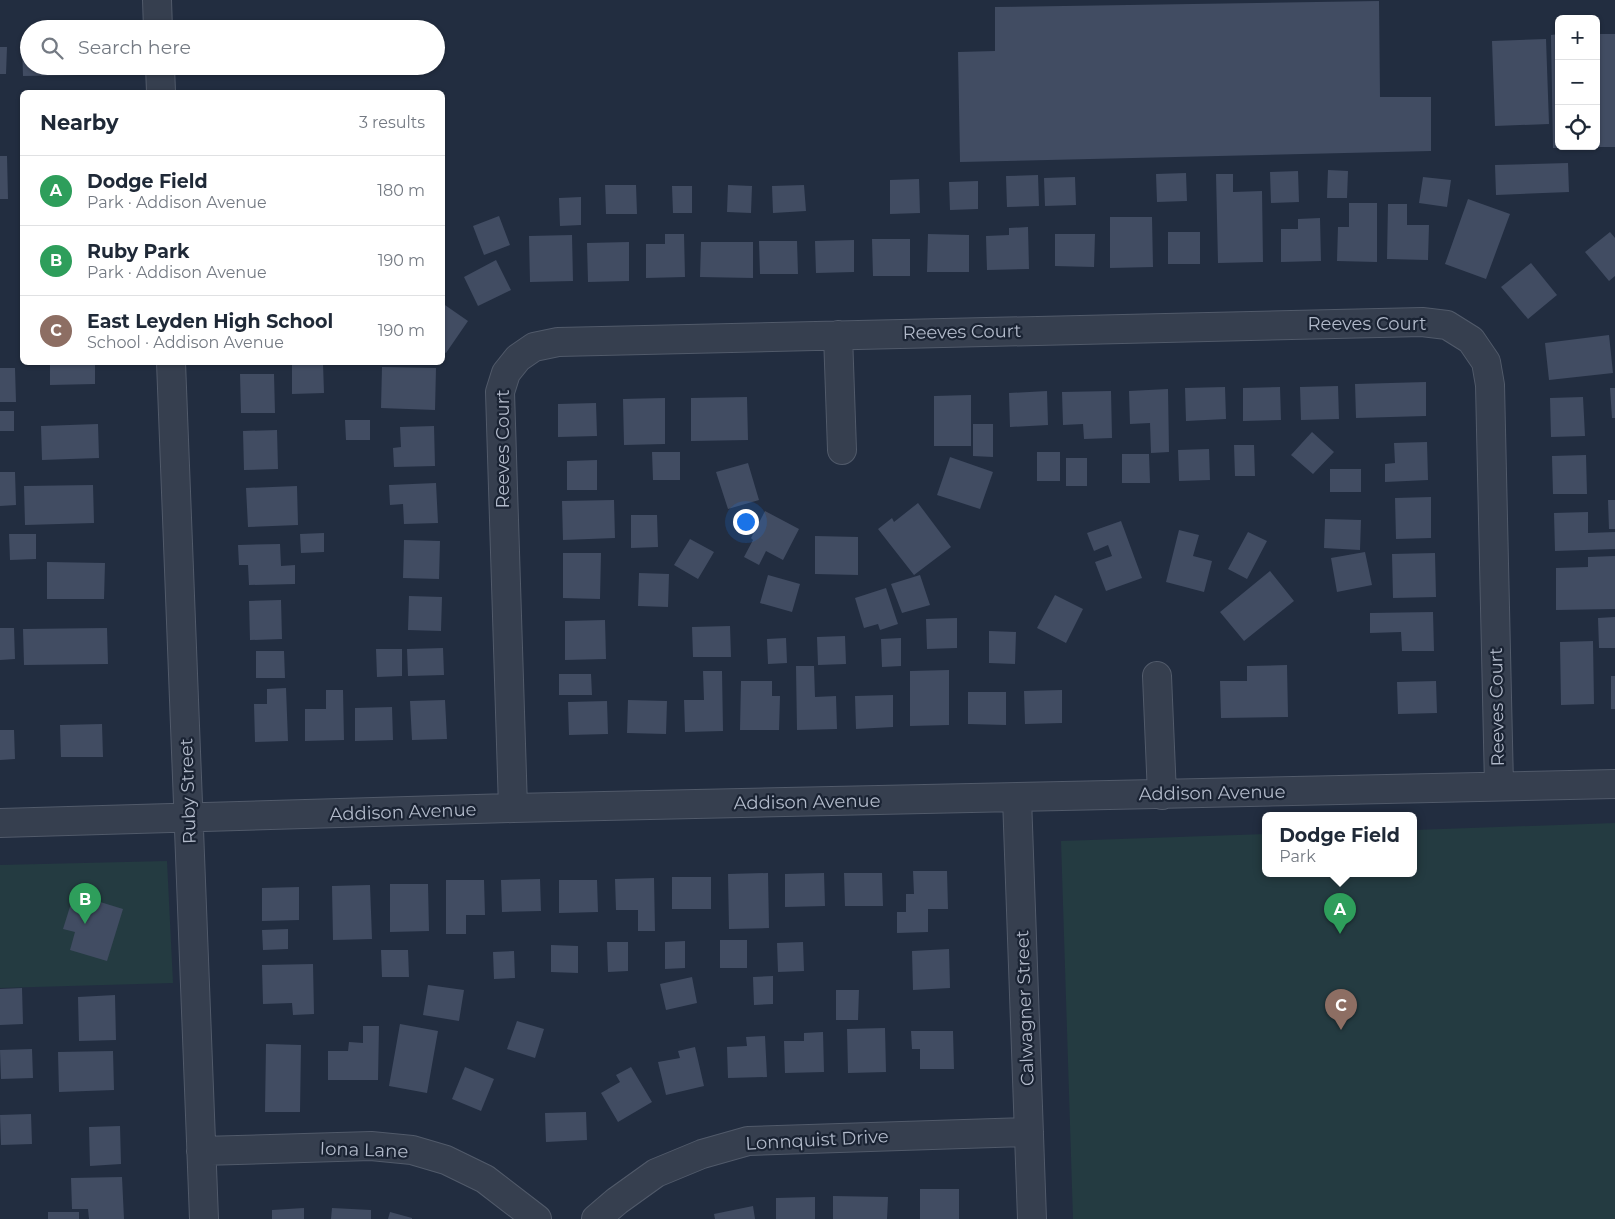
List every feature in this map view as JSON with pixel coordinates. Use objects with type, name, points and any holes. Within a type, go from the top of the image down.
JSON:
[{"type":"street","points":[[157,0],[158,20]]},
{"type":"street","points":[[160,75],[161,90]]},
{"type":"street","name":"Reeves Court","points":[[513,808],[500,392],[506,373],[518,358],[534,347],[558,342],[838,334],[1422,322],[1447,325],[1471,340],[1486,362],[1490,385],[1499,786]]},
{"type":"street","points":[[838,334],[842,450]]},
{"type":"street","name":"Ruby Street","points":[[171,365],[204,1219]]},
{"type":"street","points":[[1157,676],[1162,795]]},
{"type":"street","name":"Addison Avenue","points":[[0,823],[513,808],[1615,784]]},
{"type":"street","name":"Calwagner Street","points":[[1017,798],[1032,1219]]},
{"type":"street","name":"Lonnquist Drive","points":[[596,1219],[617,1200],[656,1173],[702,1154],[748,1141],[1029,1132]]},
{"type":"street","name":"Iona Lane","points":[[201,1151],[372,1146],[412,1150],[446,1160],[486,1179],[537,1219]]},
{"type":"green space","points":[[1615,823],[1615,1219],[1073,1219],[1061,841],[1262,834],[1262,877],[1417,877],[1417,830]]},
{"type":"green space","points":[[167,861],[173,983],[0,988],[0,865]]},
{"type":"building","points":[[1379,1],[1380,97],[1431,97],[1431,151],[960,162],[958,52],[995,51],[995,7]]},
{"type":"building","points":[[1555,34],[1555,148],[1553,148],[1551,35]]},
{"type":"building","points":[[1600,34],[1615,34],[1615,147],[1600,147]]},
{"type":"building","points":[[1546,39],[1549,124],[1495,126],[1492,41]]},
{"type":"building","points":[[0,47],[7,47],[6,74],[0,74]]},
{"type":"building","points":[[23,75],[80,75],[23,76]]},
{"type":"building","points":[[0,156],[7,156],[8,199],[0,199]]},
{"type":"building","points":[[1568,163],[1569,192],[1496,195],[1495,165]]},
{"type":"building","points":[[1328,170],[1348,171],[1347,198],[1327,198]]},
{"type":"building","points":[[1298,171],[1299,202],[1271,203],[1270,172]]},
{"type":"building","points":[[1186,173],[1187,201],[1157,202],[1156,174]]},
{"type":"building","points":[[1216,174],[1233,174],[1233,192],[1262,191],[1263,262],[1218,263]]},
{"type":"building","points":[[1038,175],[1039,206],[1007,207],[1006,176]]},
{"type":"building","points":[[1075,177],[1076,205],[1045,206],[1044,178]]},
{"type":"building","points":[[1423,177],[1451,180],[1447,207],[1419,203]]},
{"type":"building","points":[[919,179],[920,213],[890,214],[890,180]]},
{"type":"building","points":[[978,181],[978,209],[950,210],[949,182]]},
{"type":"building","points":[[605,185],[636,185],[637,214],[606,214]]},
{"type":"building","points":[[728,185],[752,186],[751,213],[727,212]]},
{"type":"building","points":[[804,185],[806,211],[773,213],[772,186]]},
{"type":"building","points":[[672,186],[692,186],[692,213],[673,213]]},
{"type":"building","points":[[581,197],[581,225],[560,226],[559,198]]},
{"type":"building","points":[[1468,199],[1510,214],[1486,279],[1445,264]]},
{"type":"building","points":[[1349,203],[1377,203],[1377,262],[1337,261],[1338,227],[1349,227]]},
{"type":"building","points":[[1388,204],[1407,204],[1407,225],[1429,225],[1428,260],[1387,259]]},
{"type":"building","points":[[499,216],[510,245],[484,255],[473,226]]},
{"type":"building","points":[[1110,217],[1152,217],[1153,267],[1110,268]]},
{"type":"building","points":[[1320,218],[1321,261],[1281,262],[1281,229],[1298,229],[1298,219]]},
{"type":"building","points":[[1028,227],[1029,269],[987,270],[986,236],[1009,235],[1009,228]]},
{"type":"building","points":[[1168,232],[1200,232],[1200,264],[1168,264]]},
{"type":"building","points":[[1610,232],[1615,238],[1615,276],[1609,281],[1585,252]]},
{"type":"building","points":[[665,234],[684,234],[685,277],[646,278],[646,244],[665,244]]},
{"type":"building","points":[[928,234],[969,235],[969,272],[927,272]]},
{"type":"building","points":[[1055,234],[1095,234],[1094,267],[1055,266]]},
{"type":"building","points":[[572,235],[573,281],[530,282],[529,236]]},
{"type":"building","points":[[872,239],[910,239],[910,276],[873,276]]},
{"type":"building","points":[[854,240],[854,272],[816,273],[815,241]]},
{"type":"building","points":[[759,241],[797,241],[798,274],[760,274]]},
{"type":"building","points":[[629,242],[629,281],[588,282],[587,243]]},
{"type":"building","points":[[701,242],[753,242],[753,278],[700,277]]},
{"type":"building","points":[[496,260],[511,290],[478,306],[464,277]]},
{"type":"building","points":[[1531,263],[1557,295],[1528,319],[1501,287]]},
{"type":"building","points":[[445,305],[468,321],[445,352]]},
{"type":"building","points":[[1609,335],[1613,373],[1549,380],[1545,343]]},
{"type":"building","points":[[50,365],[95,365],[95,384],[50,385]]},
{"type":"building","points":[[292,365],[323,365],[324,393],[292,394]]},
{"type":"building","points":[[382,367],[436,368],[435,410],[381,408]]},
{"type":"building","points":[[0,368],[15,368],[16,402],[0,402]]},
{"type":"building","points":[[240,374],[274,374],[275,413],[241,413]]},
{"type":"building","points":[[1426,382],[1426,416],[1356,418],[1355,384]]},
{"type":"building","points":[[1338,386],[1339,419],[1301,420],[1300,387]]},
{"type":"building","points":[[1225,387],[1226,419],[1186,421],[1185,388]]},
{"type":"building","points":[[1280,387],[1281,420],[1243,421],[1243,388]]},
{"type":"building","points":[[1610,388],[1615,388],[1615,418],[1612,418]]},
{"type":"building","points":[[1168,389],[1169,452],[1151,453],[1150,423],[1130,424],[1129,391]]},
{"type":"building","points":[[1047,391],[1048,425],[1010,427],[1009,393]]},
{"type":"building","points":[[1111,391],[1112,438],[1084,439],[1083,424],[1063,425],[1062,392]]},
{"type":"building","points":[[971,395],[971,446],[934,446],[934,396]]},
{"type":"building","points":[[747,397],[748,440],[691,441],[691,398]]},
{"type":"building","points":[[1583,397],[1585,436],[1551,437],[1550,398]]},
{"type":"building","points":[[665,398],[665,444],[624,445],[623,399]]},
{"type":"building","points":[[596,403],[597,436],[558,437],[558,404]]},
{"type":"building","points":[[0,411],[14,411],[14,431],[0,431]]},
{"type":"building","points":[[345,420],[370,420],[370,440],[346,440]]},
{"type":"building","points":[[98,424],[99,458],[42,460],[41,426]]},
{"type":"building","points":[[973,424],[993,424],[993,457],[973,456]]},
{"type":"building","points":[[434,426],[435,466],[394,467],[393,448],[401,447],[400,427]]},
{"type":"building","points":[[277,430],[278,469],[244,470],[243,431]]},
{"type":"building","points":[[1312,432],[1334,452],[1313,474],[1291,455]]},
{"type":"building","points":[[1427,442],[1428,480],[1385,482],[1385,464],[1395,463],[1394,443]]},
{"type":"building","points":[[1234,445],[1254,445],[1255,476],[1235,476]]},
{"type":"building","points":[[1209,449],[1210,480],[1179,481],[1178,450]]},
{"type":"building","points":[[652,452],[680,452],[680,480],[653,480]]},
{"type":"building","points":[[1037,452],[1060,452],[1060,481],[1037,481]]},
{"type":"building","points":[[1122,454],[1149,454],[1150,483],[1122,483]]},
{"type":"building","points":[[1586,455],[1587,494],[1553,494],[1552,456]]},
{"type":"building","points":[[950,457],[993,472],[980,509],[937,495]]},
{"type":"building","points":[[1066,458],[1087,458],[1087,486],[1066,486]]},
{"type":"building","points":[[597,460],[597,490],[567,490],[567,461]]},
{"type":"building","points":[[748,463],[759,500],[728,509],[716,472]]},
{"type":"building","points":[[1330,469],[1361,469],[1361,492],[1330,492]]},
{"type":"building","points":[[0,472],[15,472],[16,505],[0,506]]},
{"type":"building","points":[[436,483],[438,523],[404,524],[403,504],[390,505],[389,485]]},
{"type":"building","points":[[93,485],[94,523],[25,525],[24,486]]},
{"type":"building","points":[[297,486],[298,525],[248,527],[246,488]]},
{"type":"building","points":[[1431,497],[1431,538],[1396,539],[1395,498]]},
{"type":"building","points":[[614,500],[615,538],[563,540],[562,501]]},
{"type":"building","points":[[1608,500],[1615,500],[1615,529],[1609,529]]},
{"type":"building","points":[[918,503],[951,547],[914,575],[878,529],[892,518],[894,522]]},
{"type":"building","points":[[765,511],[799,529],[783,560],[766,551],[759,565],[744,557],[753,540],[751,538]]},
{"type":"building","points":[[1588,512],[1588,533],[1615,532],[1615,549],[1555,551],[1554,513]]},
{"type":"building","points":[[631,515],[657,515],[658,547],[631,548]]},
{"type":"building","points":[[1325,519],[1361,520],[1360,550],[1324,548]]},
{"type":"building","points":[[1121,521],[1142,578],[1106,591],[1095,562],[1112,556],[1108,545],[1094,551],[1087,533]]},
{"type":"building","points":[[1179,530],[1199,535],[1193,556],[1212,561],[1204,592],[1166,582]]},
{"type":"building","points":[[1248,532],[1267,541],[1247,579],[1228,569]]},
{"type":"building","points":[[324,533],[324,552],[301,553],[300,534]]},
{"type":"building","points":[[9,534],[36,534],[36,559],[10,560]]},
{"type":"building","points":[[815,536],[858,537],[858,575],[815,574]]},
{"type":"building","points":[[690,539],[714,552],[698,579],[674,565]]},
{"type":"building","points":[[404,540],[440,541],[439,579],[403,578]]},
{"type":"building","points":[[280,544],[281,566],[295,565],[295,584],[249,585],[248,565],[239,565],[238,545]]},
{"type":"building","points":[[1365,552],[1372,585],[1337,592],[1331,558]]},
{"type":"building","points":[[563,553],[601,553],[600,599],[563,598]]},
{"type":"building","points":[[1435,553],[1436,597],[1393,598],[1392,554]]},
{"type":"building","points":[[1615,556],[1615,609],[1556,610],[1556,568],[1588,567],[1588,557]]},
{"type":"building","points":[[47,562],[105,563],[104,599],[47,599]]},
{"type":"building","points":[[1270,571],[1294,601],[1244,641],[1220,612]]},
{"type":"building","points":[[639,573],[669,574],[668,607],[638,606]]},
{"type":"building","points":[[768,575],[800,584],[792,612],[760,603]]},
{"type":"building","points":[[920,575],[930,605],[902,613],[891,584]]},
{"type":"building","points":[[886,588],[898,624],[880,630],[878,624],[864,628],[855,598]]},
{"type":"building","points":[[1055,595],[1083,609],[1066,643],[1037,628]]},
{"type":"building","points":[[409,596],[442,597],[441,631],[408,630]]},
{"type":"building","points":[[281,600],[282,639],[250,640],[249,601]]},
{"type":"building","points":[[1433,612],[1434,651],[1402,651],[1401,632],[1370,633],[1370,613]]},
{"type":"building","points":[[1615,617],[1615,648],[1599,648],[1598,618]]},
{"type":"building","points":[[957,618],[957,648],[927,649],[926,619]]},
{"type":"building","points":[[605,620],[606,659],[565,660],[565,621]]},
{"type":"building","points":[[730,626],[731,657],[693,657],[692,627]]},
{"type":"building","points":[[0,628],[14,628],[15,659],[0,660]]},
{"type":"building","points":[[107,628],[108,664],[24,665],[23,629]]},
{"type":"building","points":[[989,631],[1016,632],[1015,664],[989,663]]},
{"type":"building","points":[[845,636],[846,664],[818,665],[817,637]]},
{"type":"building","points":[[786,638],[787,663],[768,664],[767,639]]},
{"type":"building","points":[[901,638],[901,666],[882,667],[881,639]]},
{"type":"building","points":[[1593,641],[1594,704],[1561,705],[1560,642]]},
{"type":"building","points":[[443,648],[444,675],[408,676],[407,649]]},
{"type":"building","points":[[376,649],[402,649],[402,676],[377,677]]},
{"type":"building","points":[[256,651],[284,651],[285,678],[256,678]]},
{"type":"building","points":[[1287,665],[1288,717],[1221,718],[1220,681],[1247,681],[1247,666]]},
{"type":"building","points":[[796,666],[814,666],[815,697],[836,696],[837,729],[797,730]]},
{"type":"building","points":[[949,670],[949,725],[910,726],[910,671]]},
{"type":"building","points":[[703,671],[722,671],[723,731],[685,732],[684,700],[704,700]]},
{"type":"building","points":[[559,674],[591,674],[592,695],[559,695]]},
{"type":"building","points":[[1611,676],[1615,676],[1615,709],[1611,709]]},
{"type":"building","points":[[741,681],[772,681],[772,696],[780,696],[779,730],[740,730]]},
{"type":"building","points":[[1436,681],[1437,713],[1398,714],[1397,682]]},
{"type":"building","points":[[286,688],[288,741],[255,742],[254,704],[267,704],[267,689]]},
{"type":"building","points":[[326,690],[343,690],[344,740],[305,741],[305,709],[326,709]]},
{"type":"building","points":[[1062,690],[1062,723],[1025,724],[1024,691]]},
{"type":"building","points":[[968,692],[1006,692],[1006,725],[968,724]]},
{"type":"building","points":[[893,695],[893,727],[856,729],[855,696]]},
{"type":"building","points":[[445,700],[447,739],[412,740],[410,701]]},
{"type":"building","points":[[628,700],[667,701],[666,734],[627,733]]},
{"type":"building","points":[[607,701],[608,734],[569,735],[568,702]]},
{"type":"building","points":[[392,707],[393,740],[355,741],[355,708]]},
{"type":"building","points":[[102,724],[103,757],[61,757],[60,725]]},
{"type":"building","points":[[0,730],[14,730],[15,759],[0,760]]},
{"type":"building","points":[[913,871],[947,871],[948,909],[928,909],[928,932],[897,933],[897,912],[906,912],[906,894],[914,894]]},
{"type":"building","points":[[768,873],[769,928],[729,929],[728,874]]},
{"type":"building","points":[[824,873],[825,906],[785,907],[785,874]]},
{"type":"building","points":[[844,873],[882,873],[883,906],[845,906]]},
{"type":"building","points":[[672,877],[711,877],[711,909],[672,909]]},
{"type":"building","points":[[654,878],[655,931],[638,931],[638,910],[616,910],[615,879]]},
{"type":"building","points":[[540,879],[541,911],[502,912],[501,880]]},
{"type":"building","points":[[446,880],[484,880],[485,915],[466,915],[466,934],[446,934]]},
{"type":"building","points":[[559,880],[597,880],[598,912],[559,913]]},
{"type":"building","points":[[390,884],[428,884],[429,931],[390,932]]},
{"type":"building","points":[[370,885],[372,939],[333,940],[332,886]]},
{"type":"building","points":[[299,887],[299,920],[262,921],[262,888]]},
{"type":"building","points":[[74,894],[123,909],[107,961],[70,950],[75,932],[63,929]]},
{"type":"building","points":[[288,929],[288,949],[263,950],[262,930]]},
{"type":"building","points":[[720,940],[747,940],[747,968],[720,968]]},
{"type":"building","points":[[685,941],[685,968],[665,969],[665,942]]},
{"type":"building","points":[[607,942],[628,942],[628,971],[608,972]]},
{"type":"building","points":[[803,942],[804,971],[778,972],[777,943]]},
{"type":"building","points":[[551,945],[578,946],[578,973],[551,972]]},
{"type":"building","points":[[949,949],[950,988],[913,990],[912,951]]},
{"type":"building","points":[[381,950],[408,950],[409,977],[382,977]]},
{"type":"building","points":[[514,951],[515,978],[494,979],[493,952]]},
{"type":"building","points":[[313,964],[314,1014],[293,1015],[292,1003],[263,1004],[262,965]]},
{"type":"building","points":[[773,976],[773,1004],[754,1005],[753,977]]},
{"type":"building","points":[[692,977],[697,1003],[666,1010],[660,984]]},
{"type":"building","points":[[428,985],[464,990],[459,1021],[423,1015]]},
{"type":"building","points":[[22,988],[23,1024],[0,1025],[0,989]]},
{"type":"building","points":[[836,990],[859,990],[858,1020],[836,1020]]},
{"type":"building","points":[[115,995],[116,1040],[79,1041],[78,997]]},
{"type":"building","points":[[517,1021],[544,1029],[535,1058],[507,1049]]},
{"type":"building","points":[[400,1024],[438,1031],[427,1093],[389,1086]]},
{"type":"building","points":[[363,1026],[379,1026],[378,1080],[328,1080],[328,1051],[348,1051],[349,1042],[363,1043]]},
{"type":"building","points":[[885,1028],[886,1072],[848,1073],[847,1029]]},
{"type":"building","points":[[911,1031],[953,1031],[954,1069],[920,1069],[920,1049],[912,1049]]},
{"type":"building","points":[[823,1032],[824,1072],[785,1073],[784,1041],[804,1041],[804,1033]]},
{"type":"building","points":[[765,1036],[767,1077],[728,1078],[727,1047],[747,1046],[746,1037]]},
{"type":"building","points":[[266,1044],[301,1045],[300,1112],[265,1112]]},
{"type":"building","points":[[695,1047],[704,1086],[666,1095],[658,1062],[680,1058],[678,1051]]},
{"type":"building","points":[[32,1049],[33,1078],[1,1079],[0,1050]]},
{"type":"building","points":[[113,1051],[114,1090],[59,1092],[58,1052]]},
{"type":"building","points":[[465,1067],[494,1079],[481,1111],[452,1099]]},
{"type":"building","points":[[631,1067],[652,1102],[618,1122],[601,1093],[620,1082],[616,1075]]},
{"type":"building","points":[[586,1112],[587,1140],[546,1142],[545,1113]]},
{"type":"building","points":[[31,1114],[32,1144],[1,1145],[0,1115]]},
{"type":"building","points":[[120,1126],[121,1164],[90,1166],[89,1127]]},
{"type":"building","points":[[122,1177],[124,1219],[89,1219],[88,1209],[72,1209],[71,1178]]},
{"type":"building","points":[[920,1189],[959,1189],[959,1219],[920,1219]]},
{"type":"building","points":[[833,1196],[888,1197],[887,1219],[833,1219]]},
{"type":"building","points":[[815,1197],[815,1219],[776,1219],[776,1198]]},
{"type":"building","points":[[753,1206],[755,1219],[715,1219],[714,1214]]},
{"type":"building","points":[[304,1208],[304,1219],[272,1219],[272,1210]]},
{"type":"building","points":[[332,1208],[371,1210],[371,1219],[331,1219]]},
{"type":"building","points":[[48,1212],[79,1212],[79,1219],[48,1219]]},
{"type":"building","points":[[390,1212],[412,1218],[412,1219],[388,1219]]},
{"type":"place","name":"Ruby Park","points":[[85,924]]},
{"type":"place","name":"Dodge Field","points":[[1340,934]]},
{"type":"place","name":"East Leyden High School","points":[[1341,1030]]}]
